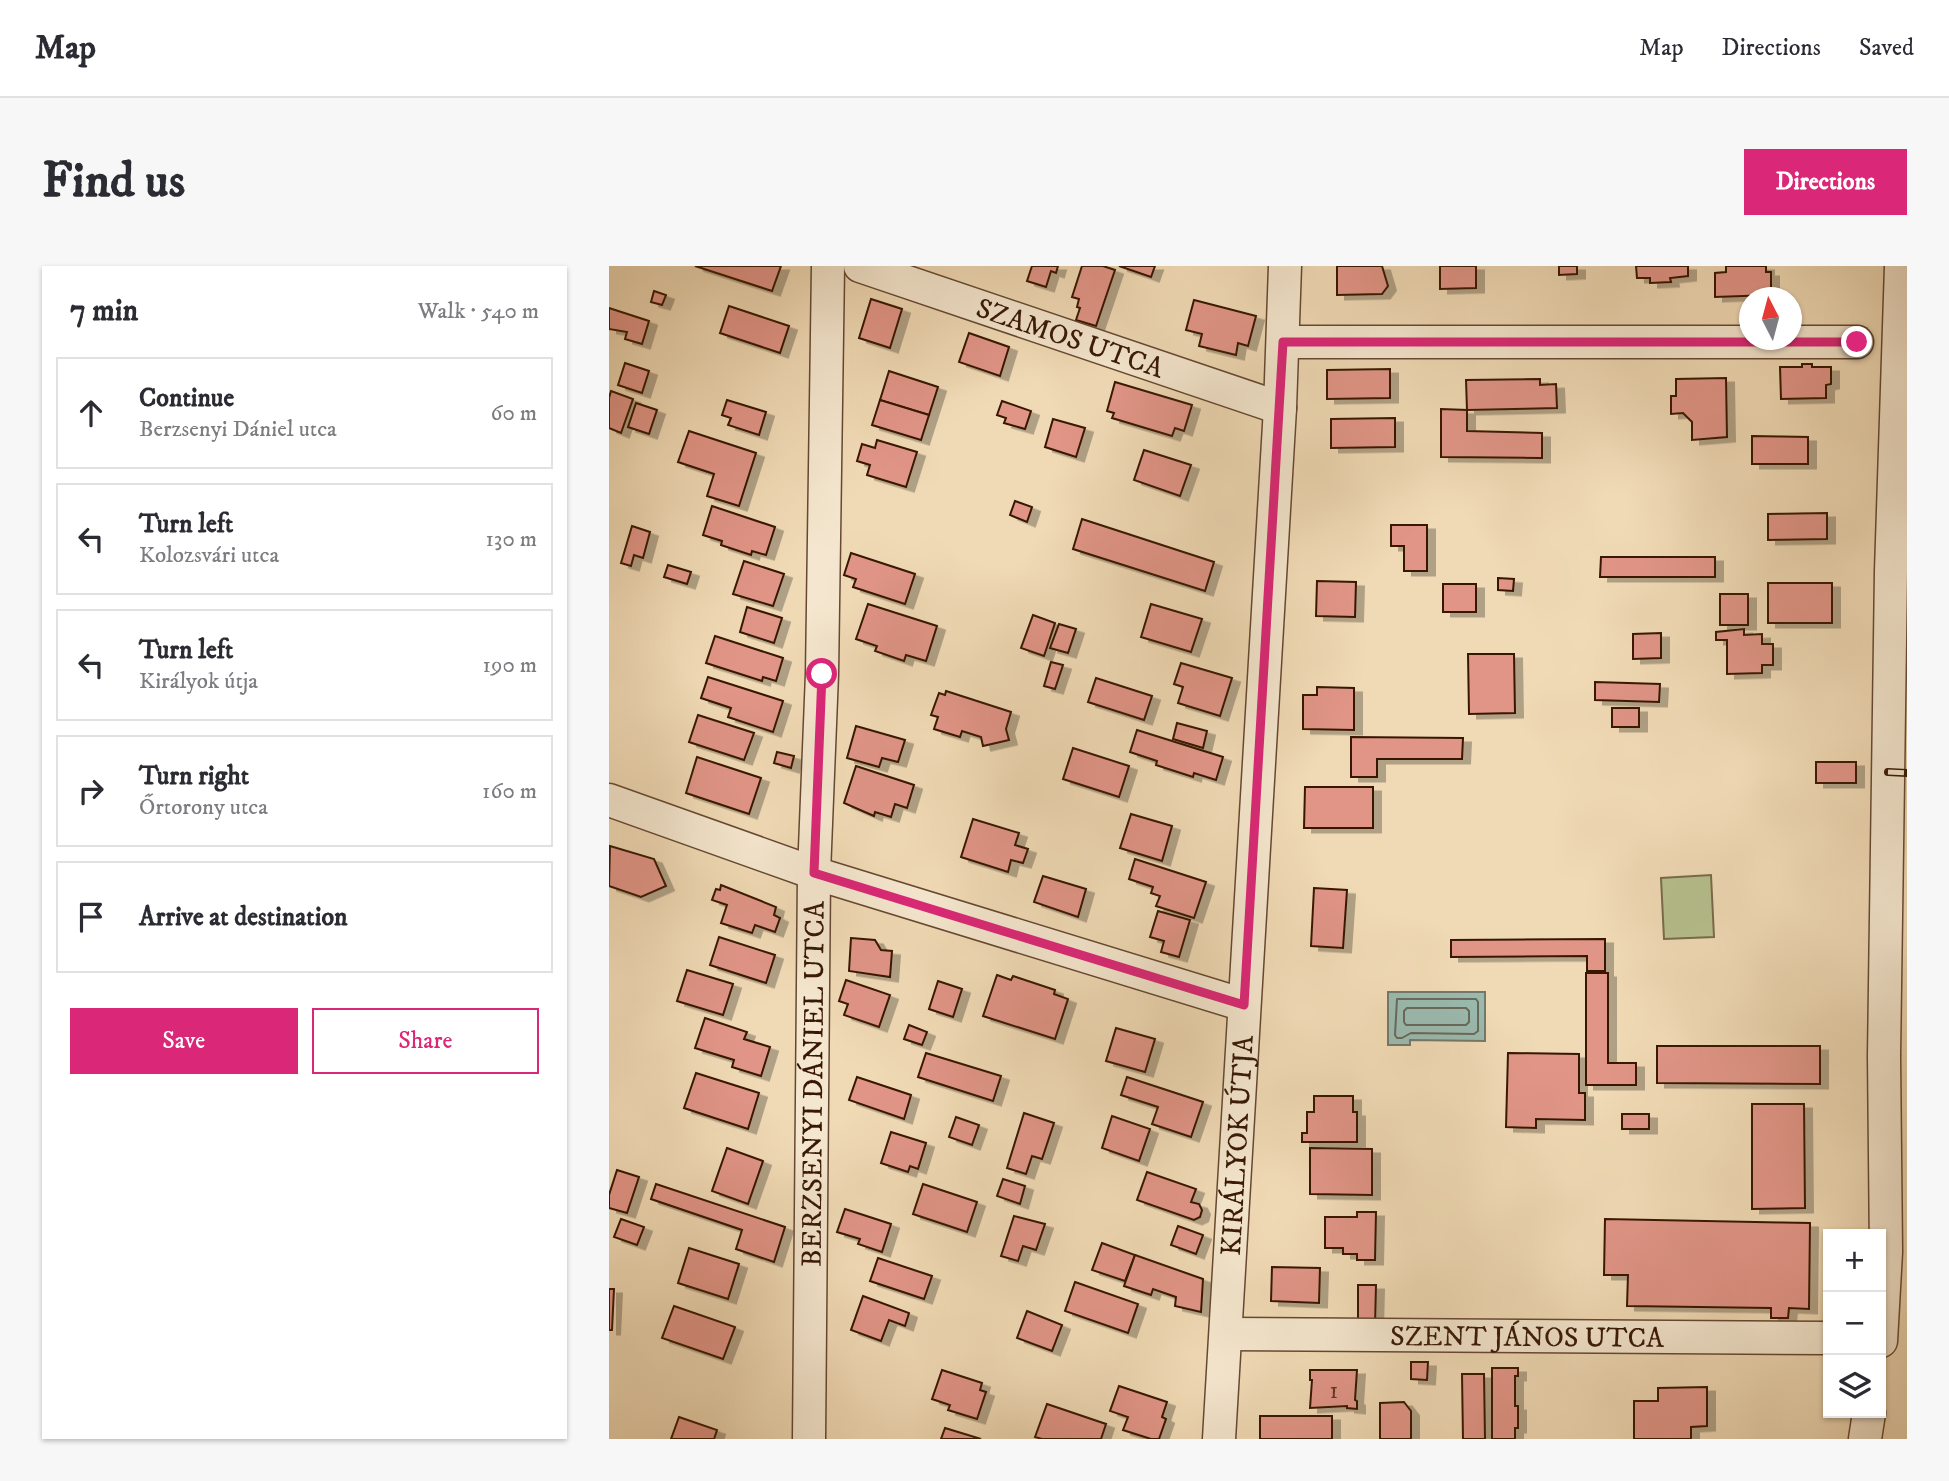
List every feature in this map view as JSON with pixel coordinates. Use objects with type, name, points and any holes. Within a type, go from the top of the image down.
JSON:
[{"type":"street","name":"BERZSENYI DÁNIEL UTCA","points":[[809,1439],[814,873],[822,674],[828,266]]},
{"type":"street","name":"SZAMOS UTCA","points":[[860,266],[1280,408]]},
{"type":"street","name":"KIRÁLYOK ÚTJA","points":[[1219,1439],[1280,408],[1285,266]]},
{"type":"street","points":[[1884,1292],[1891,571],[1901,266]]},
{"type":"street","points":[[1283,342],[1857,342]]},
{"type":"street","points":[[609,800],[814,873],[1244,1005]]},
{"type":"street","name":"SZENT JÁNOS UTCA","points":[[1226,1334],[1823,1338]]},
{"type":"street","points":[[1865,1439],[1868,1418]]},
{"type":"green space","points":[[1711,875],[1714,937],[1664,939],[1661,878]]},
{"type":"water","points":[[1388,992],[1485,992],[1485,1041],[1410,1040],[1410,1045],[1388,1045]]},
{"type":"building","points":[[695,266],[781,266],[772,291]]},
{"type":"building","points":[[1032,266],[1058,266],[1056,273],[1051,271],[1046,287],[1027,281]]},
{"type":"building","points":[[1082,266],[1103,266],[1115,270],[1096,326],[1076,320],[1080,308],[1077,307],[1079,299],[1072,297]]},
{"type":"building","points":[[1119,266],[1155,266],[1151,277]]},
{"type":"building","points":[[1337,266],[1382,266],[1388,286],[1382,294],[1337,295]]},
{"type":"building","points":[[1440,266],[1476,266],[1476,288],[1440,289]]},
{"type":"building","points":[[1559,266],[1577,266],[1577,274],[1559,275]]},
{"type":"building","points":[[1636,266],[1688,266],[1688,276],[1670,278],[1671,282],[1650,283],[1650,278],[1637,278]]},
{"type":"building","points":[[1726,266],[1766,266],[1766,272],[1771,272],[1771,287],[1739,287],[1739,296],[1715,297],[1715,273],[1726,272]]},
{"type":"building","points":[[654,291],[666,295],[662,305],[651,302]]},
{"type":"building","points":[[871,299],[902,309],[890,348],[859,338]]},
{"type":"building","points":[[1194,300],[1256,316],[1248,346],[1238,343],[1236,355],[1199,346],[1202,334],[1186,330]]},
{"type":"building","points":[[729,306],[789,326],[780,353],[720,333]]},
{"type":"building","points":[[609,308],[649,321],[642,344],[625,339],[627,332],[609,329]]},
{"type":"building","points":[[969,333],[1009,347],[1000,376],[959,362]]},
{"type":"building","points":[[625,363],[649,371],[642,393],[618,385]]},
{"type":"building","points":[[1802,364],[1831,367],[1831,384],[1826,385],[1826,398],[1781,399],[1780,367],[1802,367]]},
{"type":"building","points":[[1390,369],[1390,398],[1327,399],[1327,370]]},
{"type":"building","points":[[889,371],[938,387],[929,415],[880,400]]},
{"type":"building","points":[[1726,378],[1727,437],[1692,440],[1692,422],[1683,413],[1671,414],[1671,396],[1676,396],[1676,379]]},
{"type":"building","points":[[1540,379],[1540,385],[1556,384],[1557,408],[1467,410],[1466,380]]},
{"type":"building","points":[[1115,382],[1192,405],[1184,431],[1175,428],[1172,436],[1112,418],[1114,413],[1107,411]]},
{"type":"building","points":[[611,391],[633,399],[621,433],[609,428]]},
{"type":"building","points":[[727,400],[766,412],[759,435],[728,425],[731,418],[722,415]]},
{"type":"building","points":[[880,400],[929,415],[921,440],[872,425]]},
{"type":"building","points":[[1002,401],[1031,411],[1025,429],[1004,423],[1006,418],[997,415]]},
{"type":"building","points":[[636,403],[657,410],[649,434],[628,427]]},
{"type":"building","points":[[1441,409],[1467,410],[1467,431],[1542,433],[1542,458],[1441,457]]},
{"type":"building","points":[[1395,418],[1395,447],[1331,448],[1331,419]]},
{"type":"building","points":[[1053,419],[1085,428],[1076,457],[1045,447]]},
{"type":"building","points":[[689,431],[756,453],[739,506],[707,496],[714,474],[678,462]]},
{"type":"building","points":[[1752,436],[1808,437],[1808,464],[1752,464]]},
{"type":"building","points":[[877,440],[917,452],[906,487],[867,475],[870,465],[857,461],[862,444],[875,448]]},
{"type":"building","points":[[1144,450],[1191,465],[1180,496],[1134,480]]},
{"type":"building","points":[[1015,501],[1032,507],[1027,522],[1010,515]]},
{"type":"building","points":[[712,506],[775,527],[766,555],[752,551],[751,555],[721,545],[722,541],[703,535]]},
{"type":"building","points":[[1827,513],[1827,539],[1768,540],[1768,514]]},
{"type":"building","points":[[1082,519],[1214,562],[1205,591],[1073,549]]},
{"type":"building","points":[[1391,525],[1427,525],[1427,571],[1404,571],[1404,546],[1391,546]]},
{"type":"building","points":[[632,526],[650,532],[643,558],[634,555],[631,566],[621,563]]},
{"type":"building","points":[[851,553],[915,574],[905,604],[853,587],[856,579],[844,575]]},
{"type":"building","points":[[1601,557],[1715,557],[1715,577],[1600,577]]},
{"type":"building","points":[[744,561],[784,574],[773,606],[733,594]]},
{"type":"building","points":[[668,565],[691,572],[687,584],[664,577]]},
{"type":"building","points":[[1498,578],[1514,579],[1513,591],[1498,590]]},
{"type":"building","points":[[1317,581],[1356,582],[1355,617],[1316,616]]},
{"type":"building","points":[[1768,583],[1832,583],[1832,623],[1768,623]]},
{"type":"building","points":[[1443,584],[1476,584],[1476,612],[1443,612]]},
{"type":"building","points":[[1720,594],[1748,594],[1748,625],[1720,625]]},
{"type":"building","points":[[868,604],[937,626],[926,661],[906,655],[904,661],[875,651],[877,646],[856,639]]},
{"type":"building","points":[[1151,604],[1202,619],[1191,652],[1141,637]]},
{"type":"building","points":[[747,607],[782,618],[774,643],[740,632]]},
{"type":"building","points":[[1033,615],[1055,623],[1044,656],[1021,648]]},
{"type":"building","points":[[1059,624],[1076,629],[1068,653],[1050,648]]},
{"type":"building","points":[[1744,629],[1744,635],[1762,634],[1762,644],[1773,644],[1773,665],[1762,665],[1762,673],[1727,674],[1727,640],[1716,640],[1716,632]]},
{"type":"building","points":[[1661,633],[1661,658],[1633,659],[1633,634]]},
{"type":"building","points":[[715,636],[783,658],[776,681],[763,677],[762,681],[706,663]]},
{"type":"building","points":[[1468,654],[1514,654],[1515,713],[1469,714]]},
{"type":"building","points":[[1051,662],[1063,665],[1055,689],[1044,686]]},
{"type":"building","points":[[1181,663],[1232,678],[1220,716],[1178,703],[1183,687],[1174,684]]},
{"type":"building","points":[[708,677],[783,701],[773,732],[728,717],[731,708],[701,698]]},
{"type":"building","points":[[1096,678],[1152,696],[1144,720],[1088,702]]},
{"type":"building","points":[[1595,682],[1660,684],[1659,702],[1595,700]]},
{"type":"building","points":[[1317,687],[1354,688],[1354,730],[1303,729],[1303,695],[1317,695]]},
{"type":"building","points":[[946,691],[1011,712],[1006,729],[1009,740],[983,746],[981,737],[962,731],[960,737],[934,729],[938,717],[931,715],[939,693],[945,695]]},
{"type":"building","points":[[1612,708],[1639,708],[1639,727],[1612,727]]},
{"type":"building","points":[[698,715],[754,733],[744,760],[689,742]]},
{"type":"building","points":[[1177,723],[1207,731],[1203,748],[1173,739]]},
{"type":"building","points":[[856,726],[905,740],[898,762],[882,758],[879,767],[847,758]]},
{"type":"building","points":[[1137,730],[1223,757],[1216,780],[1194,773],[1193,777],[1156,765],[1157,761],[1130,752]]},
{"type":"building","points":[[1351,737],[1463,738],[1462,759],[1377,759],[1377,777],[1351,777]]},
{"type":"building","points":[[1073,748],[1129,766],[1119,797],[1063,779]]},
{"type":"building","points":[[777,752],[794,756],[791,768],[774,763]]},
{"type":"building","points":[[697,757],[761,778],[749,814],[686,793]]},
{"type":"building","points":[[1816,762],[1856,762],[1856,783],[1816,783]]},
{"type":"building","points":[[856,766],[914,785],[907,808],[895,804],[891,817],[875,812],[874,816],[844,803]]},
{"type":"building","points":[[1305,787],[1373,787],[1373,828],[1304,828]]},
{"type":"building","points":[[1131,814],[1172,826],[1162,861],[1120,848]]},
{"type":"building","points":[[973,819],[1019,833],[1015,845],[1028,849],[1023,863],[1011,860],[1008,872],[961,857]]},
{"type":"building","points":[[610,846],[654,859],[666,886],[641,897],[609,886]]},
{"type":"building","points":[[1135,859],[1206,882],[1194,918],[1156,906],[1160,896],[1151,893],[1153,887],[1129,879]]},
{"type":"building","points":[[1043,876],[1086,889],[1078,917],[1034,902]]},
{"type":"building","points":[[721,885],[776,907],[774,915],[780,918],[775,932],[755,925],[752,933],[721,923],[727,905],[712,900],[716,889],[720,890]]},
{"type":"building","points":[[1314,888],[1347,890],[1343,948],[1311,946]]},
{"type":"building","points":[[1158,911],[1190,920],[1179,957],[1161,952],[1164,941],[1150,937]]},
{"type":"building","points":[[719,937],[775,955],[766,983],[710,965]]},
{"type":"building","points":[[851,938],[875,940],[881,950],[892,951],[890,977],[849,971]]},
{"type":"building","points":[[1605,939],[1605,971],[1587,971],[1587,956],[1451,957],[1451,940]]},
{"type":"building","points":[[687,970],[733,984],[723,1015],[677,1001]]},
{"type":"building","points":[[1586,973],[1608,973],[1608,1063],[1636,1063],[1636,1085],[1586,1085]]},
{"type":"building","points":[[997,975],[1011,980],[1013,976],[1055,990],[1054,994],[1068,999],[1055,1039],[983,1016]]},
{"type":"building","points":[[846,980],[890,995],[879,1027],[844,1015],[848,1004],[839,1001]]},
{"type":"building","points":[[938,981],[962,989],[953,1017],[929,1009]]},
{"type":"building","points":[[705,1018],[747,1032],[744,1039],[770,1047],[761,1076],[732,1067],[734,1060],[695,1048]]},
{"type":"building","points":[[909,1025],[927,1032],[922,1045],[904,1039]]},
{"type":"building","points":[[1116,1028],[1155,1039],[1145,1072],[1106,1061]]},
{"type":"building","points":[[1657,1046],[1820,1046],[1820,1084],[1657,1083]]},
{"type":"building","points":[[926,1053],[1001,1076],[993,1101],[918,1077]]},
{"type":"building","points":[[1508,1053],[1579,1054],[1579,1093],[1585,1093],[1585,1120],[1536,1119],[1536,1128],[1506,1127]]},
{"type":"building","points":[[696,1073],[759,1093],[748,1129],[684,1108]]},
{"type":"building","points":[[857,1077],[911,1095],[904,1119],[849,1100]]},
{"type":"building","points":[[1127,1077],[1203,1102],[1191,1137],[1152,1124],[1158,1107],[1121,1095]]},
{"type":"building","points":[[1314,1096],[1353,1096],[1353,1112],[1357,1112],[1357,1142],[1302,1142],[1302,1133],[1307,1133],[1307,1112],[1314,1112]]},
{"type":"building","points":[[1752,1104],[1804,1104],[1805,1208],[1752,1209]]},
{"type":"building","points":[[1024,1113],[1054,1123],[1042,1159],[1032,1156],[1026,1174],[1007,1168]]},
{"type":"building","points":[[1622,1114],[1649,1114],[1649,1129],[1622,1129]]},
{"type":"building","points":[[1112,1116],[1150,1129],[1139,1161],[1102,1148]]},
{"type":"building","points":[[956,1117],[979,1125],[972,1145],[949,1137]]},
{"type":"building","points":[[891,1132],[926,1143],[918,1169],[910,1166],[908,1172],[881,1163]]},
{"type":"building","points":[[727,1148],[763,1161],[748,1204],[712,1191]]},
{"type":"building","points":[[1310,1148],[1372,1149],[1372,1195],[1310,1194]]},
{"type":"building","points":[[617,1170],[639,1177],[627,1213],[609,1208],[609,1195]]},
{"type":"building","points":[[1147,1172],[1196,1189],[1191,1202],[1199,1204],[1202,1210],[1200,1217],[1194,1220],[1137,1200]]},
{"type":"building","points":[[1003,1179],[1025,1186],[1020,1204],[997,1196]]},
{"type":"building","points":[[656,1184],[785,1227],[774,1262],[736,1249],[742,1230],[651,1199]]},
{"type":"building","points":[[923,1184],[977,1202],[967,1232],[913,1214]]},
{"type":"building","points":[[845,1209],[891,1224],[882,1252],[858,1244],[860,1239],[837,1232]]},
{"type":"building","points":[[1357,1212],[1376,1212],[1375,1260],[1357,1260],[1357,1254],[1343,1254],[1343,1248],[1325,1248],[1325,1217],[1357,1217]]},
{"type":"building","points":[[1014,1216],[1045,1224],[1036,1250],[1023,1246],[1018,1261],[1001,1256]]},
{"type":"building","points":[[621,1219],[644,1227],[637,1245],[614,1237]]},
{"type":"building","points":[[1605,1219],[1810,1223],[1809,1309],[1789,1308],[1788,1318],[1771,1318],[1771,1308],[1627,1306],[1628,1275],[1604,1275]]},
{"type":"building","points":[[1178,1226],[1203,1235],[1196,1254],[1171,1245]]},
{"type":"building","points":[[1102,1243],[1135,1255],[1125,1281],[1092,1270]]},
{"type":"building","points":[[689,1248],[739,1264],[728,1299],[678,1283]]},
{"type":"building","points":[[1135,1255],[1203,1279],[1201,1312],[1175,1306],[1176,1297],[1153,1289],[1151,1295],[1124,1286]]},
{"type":"building","points":[[878,1258],[932,1276],[924,1299],[870,1281]]},
{"type":"building","points":[[1272,1267],[1320,1268],[1319,1303],[1271,1301]]},
{"type":"building","points":[[1075,1282],[1138,1304],[1128,1333],[1065,1311]]},
{"type":"building","points":[[1358,1285],[1376,1285],[1375,1325],[1358,1325]]},
{"type":"building","points":[[609,1289],[614,1289],[612,1330],[609,1330]]},
{"type":"building","points":[[863,1296],[909,1313],[905,1326],[889,1320],[881,1341],[851,1330]]},
{"type":"building","points":[[674,1306],[735,1327],[723,1359],[662,1338]]},
{"type":"building","points":[[1027,1311],[1062,1325],[1052,1351],[1017,1338]]},
{"type":"building","points":[[1411,1362],[1428,1362],[1427,1380],[1411,1379]]},
{"type":"building","points":[[1492,1368],[1518,1368],[1518,1376],[1515,1376],[1518,1428],[1515,1428],[1515,1439],[1492,1439]]},
{"type":"building","points":[[942,1370],[982,1383],[980,1390],[986,1392],[977,1419],[948,1410],[950,1405],[932,1399]]},
{"type":"building","points":[[1310,1370],[1357,1370],[1357,1409],[1347,1406],[1310,1408]]},
{"type":"building","points":[[1462,1374],[1484,1374],[1485,1439],[1463,1439]]},
{"type":"building","points":[[1119,1386],[1167,1402],[1162,1417],[1166,1419],[1159,1439],[1123,1430],[1128,1417],[1110,1411]]},
{"type":"building","points":[[1707,1387],[1707,1426],[1691,1427],[1691,1439],[1634,1439],[1634,1401],[1658,1401],[1658,1388]]},
{"type":"building","points":[[1404,1402],[1411,1411],[1411,1439],[1380,1439],[1380,1403]]},
{"type":"building","points":[[1047,1404],[1106,1424],[1101,1439],[1035,1437]]},
{"type":"building","points":[[1260,1416],[1332,1416],[1332,1439],[1260,1439]]},
{"type":"building","points":[[679,1417],[717,1430],[714,1439],[671,1439]]},
{"type":"building","points":[[945,1428],[981,1439],[941,1439]]},
{"type":"railway","points":[[1888,772],[1907,773]]},
{"type":"route","points":[[822,674],[814,873],[1244,1005],[1283,342],[1857,342]]}]
